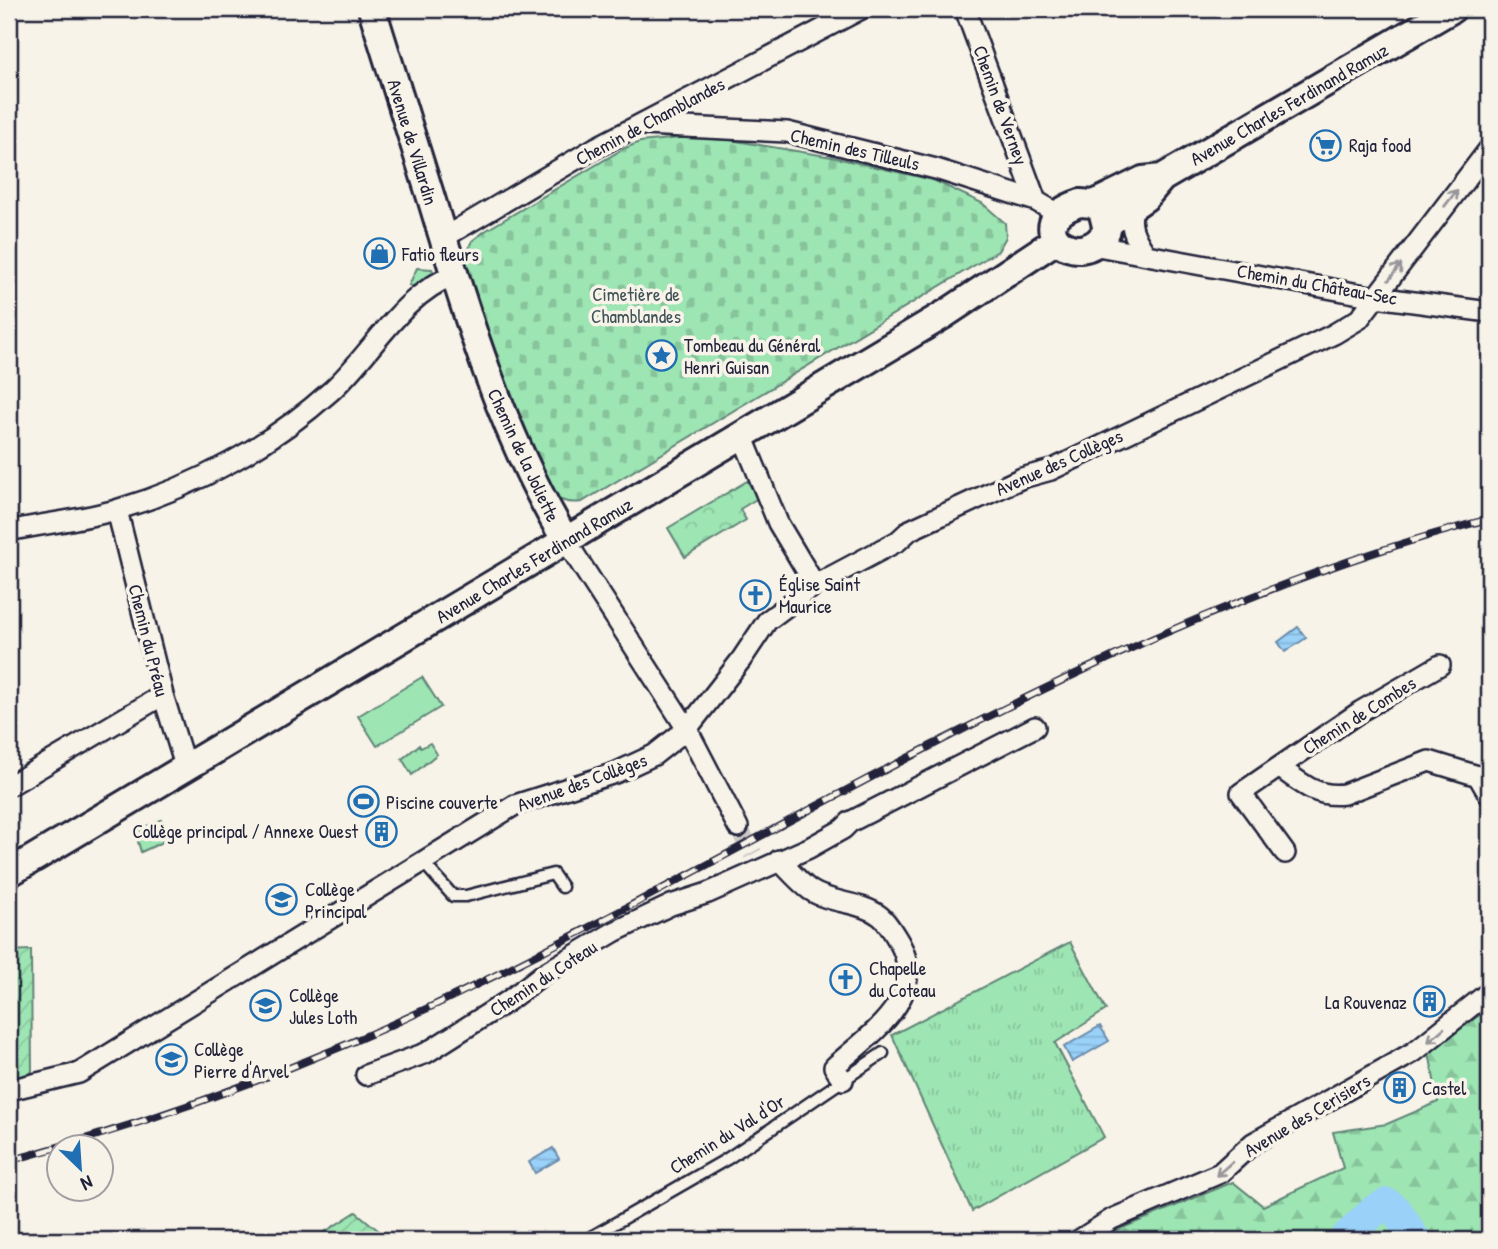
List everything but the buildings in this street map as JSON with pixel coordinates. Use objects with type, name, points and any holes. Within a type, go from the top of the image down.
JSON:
[{"type":"street","name":"Avenue de Villardin","points":[[372,9],[454,275]]},
{"type":"street","name":"Chemin de Chamblandes","points":[[443,237],[594,148],[861,9]]},
{"type":"street","name":"Chemin de Verney","points":[[965,9],[1050,219]]},
{"type":"street","name":"Avenue Charles Ferdinand Ramuz","points":[[1100,225],[1146,197],[1162,178],[1452,9]]},
{"type":"street","name":"Chemin des Tilleuls","points":[[643,124],[786,132],[891,156],[1050,219]]},
{"type":"street","name":"Avenue des Collèges","points":[[9,1090],[79,1073],[516,805],[615,774],[654,755],[687,729],[741,660],[767,621],[815,585],[898,541],[910,530],[1023,478],[1051,470],[1334,334],[1359,319],[1489,149]]},
{"type":"street","name":"Avenue Charles Ferdinand Ramuz","points":[[1100,225],[1143,180],[1162,178]]},
{"type":"street","name":"Avenue Charles Ferdinand Ramuz","points":[[9,873],[945,314],[1066,207],[1080,203],[1100,225]]},
{"type":"street","points":[[1134,206],[1130,217],[1135,238],[1145,253]]},
{"type":"street","points":[[1050,219],[1072,249],[1100,225]]},
{"type":"street","name":"Chemin du Château-Sec","points":[[1100,225],[1145,253],[1376,297],[1489,312]]},
{"type":"street","points":[[9,531],[117,510],[184,486],[243,456],[293,423],[351,373],[410,302],[423,291],[454,275]]},
{"type":"street","name":"Chemin de la Joliette","points":[[454,275],[512,435],[566,541],[687,729]]},
{"type":"street","points":[[743,435],[778,523],[815,585]]},
{"type":"street","name":"Chemin du Préau","points":[[117,510],[163,695],[186,769]]},
{"type":"street","name":"Chemin de Combes","points":[[1285,853],[1241,793],[1361,711],[1440,665]]},
{"type":"street","points":[[9,786],[163,695]]},
{"type":"street","name":"Chemin du Coteau","points":[[366,1075],[426,1053],[508,1001],[543,974],[614,932],[671,905],[708,893],[764,861],[809,848],[860,817],[1035,727]]},
{"type":"street","points":[[687,729],[738,827]]},
{"type":"street","name":"Chemin de Combes","points":[[1279,767],[1313,792],[1331,796],[1344,794],[1429,761],[1478,776],[1489,795]]},
{"type":"street","points":[[764,861],[811,890],[881,916],[893,932],[906,960],[908,971],[901,1001],[890,1017],[834,1067],[843,1080]]},
{"type":"street","name":"Avenue des Cerisiers","points":[[1079,1240],[1118,1216],[1220,1174],[1253,1143],[1414,1052],[1489,992]]},
{"type":"lane","points":[[422,861],[453,896],[466,896],[553,874],[562,887]]},
{"type":"lane","name":"Chemin du Val d'Or","points":[[586,1240],[727,1159],[883,1054]]},
{"type":"green space","name":"Cimetière de Chamblandes","points":[[690,137],[730,140],[832,157],[933,180],[982,203],[1005,223],[1006,237],[998,251],[582,502],[563,501],[548,489],[506,391],[463,259],[472,241],[485,231],[623,149],[640,142]]},
{"type":"green space","points":[[417,268],[432,269],[434,273],[413,287],[409,285]]},
{"type":"green space","points":[[747,481],[758,498],[740,509],[746,520],[685,557],[668,528]]},
{"type":"green space","points":[[422,677],[441,707],[377,746],[358,716]]},
{"type":"green space","points":[[430,743],[437,754],[412,775],[402,759],[419,745],[421,748]]},
{"type":"green space","points":[[161,820],[168,835],[161,843],[141,852],[135,831]]},
{"type":"green space","points":[[1070,942],[1106,1010],[1055,1043],[1104,1137],[972,1211],[892,1035]]},
{"type":"green space","points":[[31,950],[32,1073],[9,1079],[9,951]]},
{"type":"green space","points":[[1489,1008],[1489,1240],[1100,1240],[1108,1234],[1233,1182],[1263,1206],[1343,1168],[1333,1132],[1387,1124],[1438,1102],[1429,1052]]},
{"type":"green space","points":[[356,1212],[390,1240],[312,1240]]},
{"type":"water","points":[[1298,627],[1306,638],[1285,652],[1278,642]]},
{"type":"water","points":[[1100,1026],[1109,1041],[1072,1062],[1064,1047]]},
{"type":"water","points":[[553,1148],[559,1159],[535,1173],[529,1162]]},
{"type":"waterway","points":[[1344,1240],[1375,1210],[1387,1204],[1396,1210],[1415,1240]]},
{"type":"tunnel","points":[[738,827],[753,854]]},
{"type":"railway","points":[[9,1161],[130,1125],[249,1084],[365,1036],[480,983],[604,920],[973,724],[1098,663],[1225,608],[1355,559],[1489,519]]},
{"type":"place","name":"Raja food","points":[[1326,145]]},
{"type":"place","name":"Fatio fleurs","points":[[379,254]]},
{"type":"place","name":"Tombeau du Général Henri Guisan","points":[[661,356]]},
{"type":"place","name":"Église Saint Maurice","points":[[756,595]]},
{"type":"place","name":"Piscine couverte","points":[[363,802]]},
{"type":"place","name":"Collège principal / Annexe Ouest","points":[[381,831]]},
{"type":"place","name":"Collège Principal","points":[[282,900]]},
{"type":"place","name":"Chapelle du Coteau","points":[[846,979]]},
{"type":"place","name":"La Rouvenaz","points":[[1430,1002]]},
{"type":"place","name":"Collège Jules Loth","points":[[266,1006]]},
{"type":"place","name":"Collège Pierre d'Arvel","points":[[171,1060]]},
{"type":"place","name":"Castel","points":[[1399,1088]]}]
